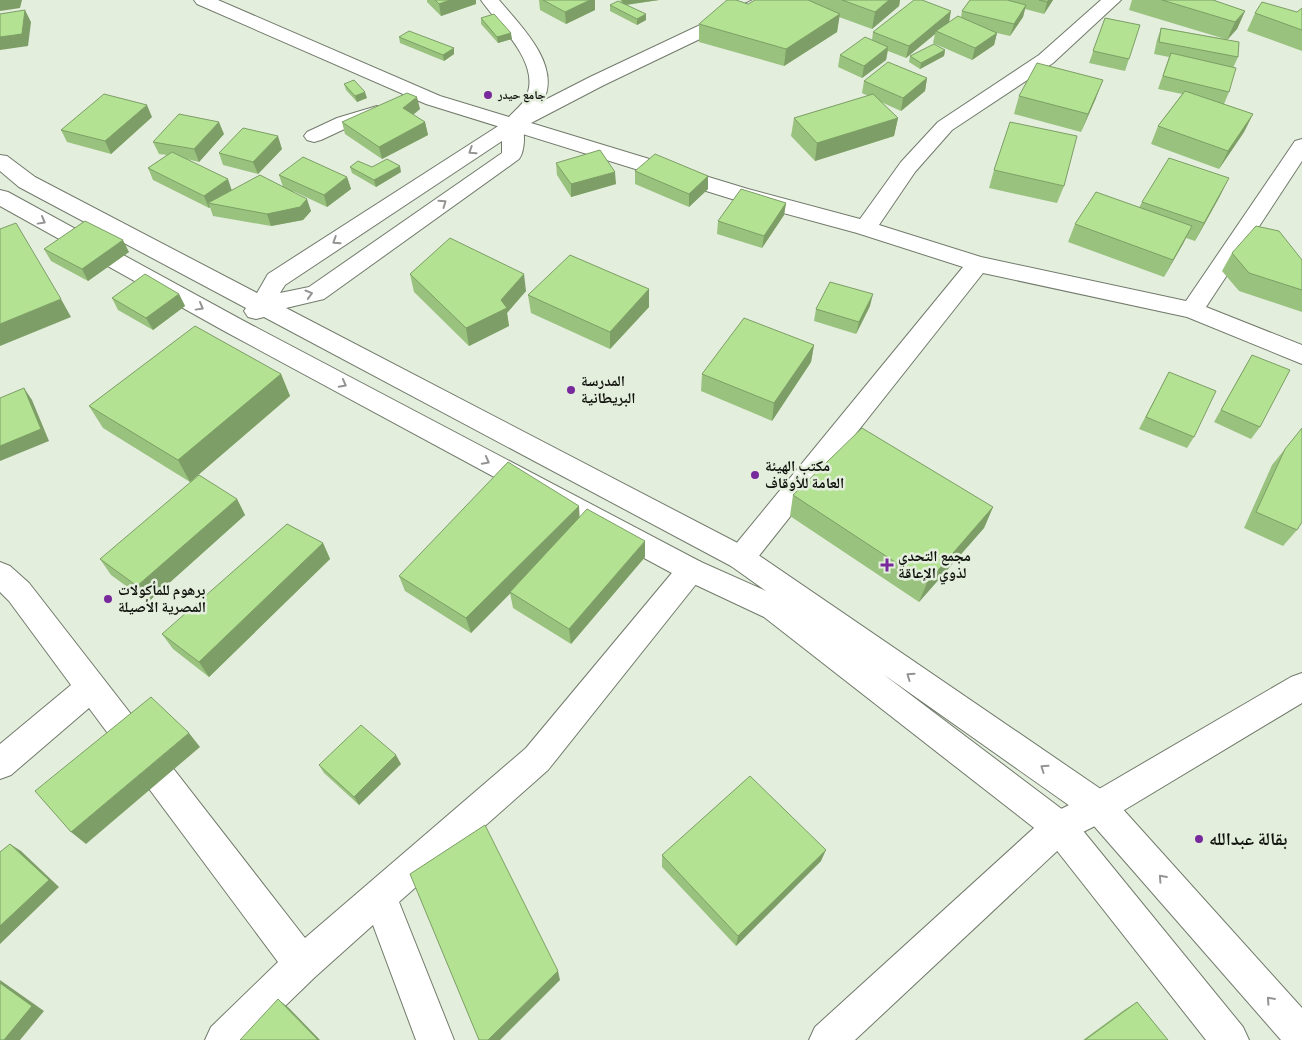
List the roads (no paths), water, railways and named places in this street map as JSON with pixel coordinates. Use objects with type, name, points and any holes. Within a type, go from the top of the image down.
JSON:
[{"type":"street","points":[[203,0],[433,100],[740,194],[865,228],[978,264],[1192,310],[1302,355]]},
{"type":"street","points":[[234,326],[262,306],[316,293],[512,155],[513,125],[536,98],[540,79],[535,59],[490,0]]},
{"type":"street","points":[[262,306],[276,280],[513,125],[597,81],[767,0]]},
{"type":"street","points":[[865,228],[908,167],[945,126],[1046,59],[1112,0]]},
{"type":"street","points":[[314,136],[344,122],[395,107],[433,100]]},
{"type":"street","points":[[1192,310],[1302,145]]},
{"type":"street","points":[[0,161],[27,182],[741,558],[1099,807],[1302,1036]]},
{"type":"street","points":[[2,200],[691,570],[774,608],[1059,827],[1230,1040]]},
{"type":"street","points":[[741,558],[978,264]]},
{"type":"street","points":[[224,1040],[302,964],[537,759],[691,570]]},
{"type":"street","points":[[0,574],[19,592],[302,964]]},
{"type":"street","points":[[0,764],[91,687]]},
{"type":"street","points":[[828,1040],[1059,827],[1099,807],[1302,687]]},
{"type":"street","points":[[380,896],[435,1040]]},
{"type":"place","name":"جامع حيدر","points":[[488,95]]},
{"type":"place","name":"المدرسة البريطانية","points":[[571,390]]},
{"type":"place","name":"مكتب الهيئة العامة للأوقاف","points":[[755,475]]},
{"type":"place","name":"مجمع التحدي لذوي الإعاقة","points":[[887,565]]},
{"type":"place","name":"برهوم للمأكولات المصرية الأصيلة","points":[[108,599]]},
{"type":"place","name":"بقالة عبدالله","points":[[1199,839]]}]
